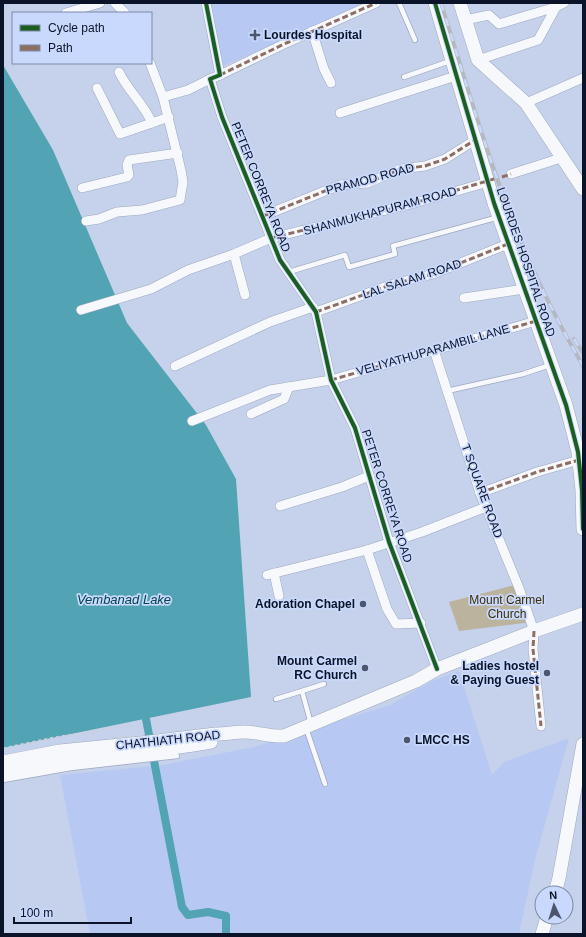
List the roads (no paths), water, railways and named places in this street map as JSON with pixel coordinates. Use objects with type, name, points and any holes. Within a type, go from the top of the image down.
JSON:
[{"type":"main road","name":"LOURDES HOSPITAL ROAD","points":[[435,3],[499,217],[566,405],[578,460],[582,490],[583,529]]},
{"type":"main road","points":[[460,3],[478,60],[526,103],[561,158],[583,189]]},
{"type":"main road","points":[[308,725],[416,681],[437,669],[534,631],[583,614]]},
{"type":"main road","name":"CHATHIATH ROAD","points":[[3,772],[70,764],[170,749],[203,735],[244,732],[273,737],[284,736],[308,725]]},
{"type":"main road","points":[[557,885],[583,744]]},
{"type":"main road","name":"CHATHIATH ROAD","points":[[3,762],[60,751],[138,753]]},
{"type":"street","points":[[69,12],[100,3]]},
{"type":"street","points":[[115,3],[124,12]]},
{"type":"street","points":[[206,3],[220,75]]},
{"type":"street","points":[[163,97],[188,90],[312,31],[376,3]]},
{"type":"street","points":[[465,20],[489,15],[499,24],[560,5]]},
{"type":"street","points":[[478,60],[538,40],[560,5]]},
{"type":"street","points":[[312,31],[324,69],[331,83]]},
{"type":"street","points":[[86,221],[99,219],[117,212],[142,210],[180,200],[183,182],[178,153],[163,97],[150,64]]},
{"type":"street","points":[[119,72],[125,84],[143,106],[152,123]]},
{"type":"street","points":[[340,113],[456,76]]},
{"type":"street","points":[[526,103],[583,78]]},
{"type":"street","name":"PETER CORREYA ROAD","points":[[210,80],[222,117],[280,260],[315,310],[331,380],[355,428],[389,542],[421,623],[437,669]]},
{"type":"street","points":[[97,88],[120,134],[169,117]]},
{"type":"street","name":"PRAMOD ROAD","points":[[263,216],[340,185],[367,183],[401,169],[425,166],[445,159],[475,140]]},
{"type":"street","points":[[82,188],[127,177],[129,175],[127,165],[129,160],[178,153]]},
{"type":"street","points":[[511,174],[561,158]]},
{"type":"street","name":"SHANMUKHAPURAM ROAD","points":[[81,310],[151,289],[188,270],[234,254],[271,238],[404,205],[488,182]]},
{"type":"street","name":"LAL SALAM ROAD","points":[[175,366],[270,322],[315,310],[393,284],[433,274],[508,244]]},
{"type":"street","points":[[234,254],[245,295]]},
{"type":"street","points":[[464,298],[524,289]]},
{"type":"street","name":"VELIYATHUPARAMBIL LANE","points":[[192,421],[270,390],[331,380],[536,321]]},
{"type":"street","name":"T SQUARE ROAD","points":[[434,350],[480,493],[534,631]]},
{"type":"street","points":[[251,414],[284,399],[290,387]]},
{"type":"street","points":[[480,493],[537,472],[578,460]]},
{"type":"street","points":[[280,506],[342,487],[369,476]]},
{"type":"street","points":[[279,596],[270,574],[367,550],[422,532],[486,507]]},
{"type":"street","points":[[367,550],[387,609],[396,624],[421,623]]},
{"type":"street","points":[[534,631],[533,650],[541,726]]},
{"type":"lane","points":[[399,3],[415,40]]},
{"type":"lane","points":[[404,77],[452,60]]},
{"type":"lane","points":[[289,272],[345,255],[349,268],[395,254],[393,246],[499,217]]},
{"type":"lane","points":[[447,391],[523,374],[552,365]]},
{"type":"lane","points":[[276,698],[324,684]]},
{"type":"lane","points":[[302,691],[308,725],[324,784]]},
{"type":"lane","points":[[3,780],[70,764]]},
{"type":"water","name":"Vembanad Lake","points":[[3,65],[53,150],[127,323],[206,425],[236,479],[251,697],[3,748]]},
{"type":"waterway","points":[[146,719],[182,907],[188,915],[208,912],[226,916],[226,934]]},
{"type":"railway","points":[[441,3],[481,131],[515,227],[547,299],[583,366]]},
{"type":"railway","points":[[574,339],[583,353]]},
{"type":"place","name":"Lourdes Hospital","points":[[255,35]]},
{"type":"place","name":"Adoration Chapel","points":[[363,604]]},
{"type":"place","name":"Mount Carmel RC Church","points":[[365,668]]},
{"type":"place","name":"Ladies hostel & Paying Guest","points":[[547,673]]},
{"type":"place","name":"LMCC HS","points":[[407,740]]},
{"type":"park label","name":"Mount Carmel Church","points":[[507,607]]}]
